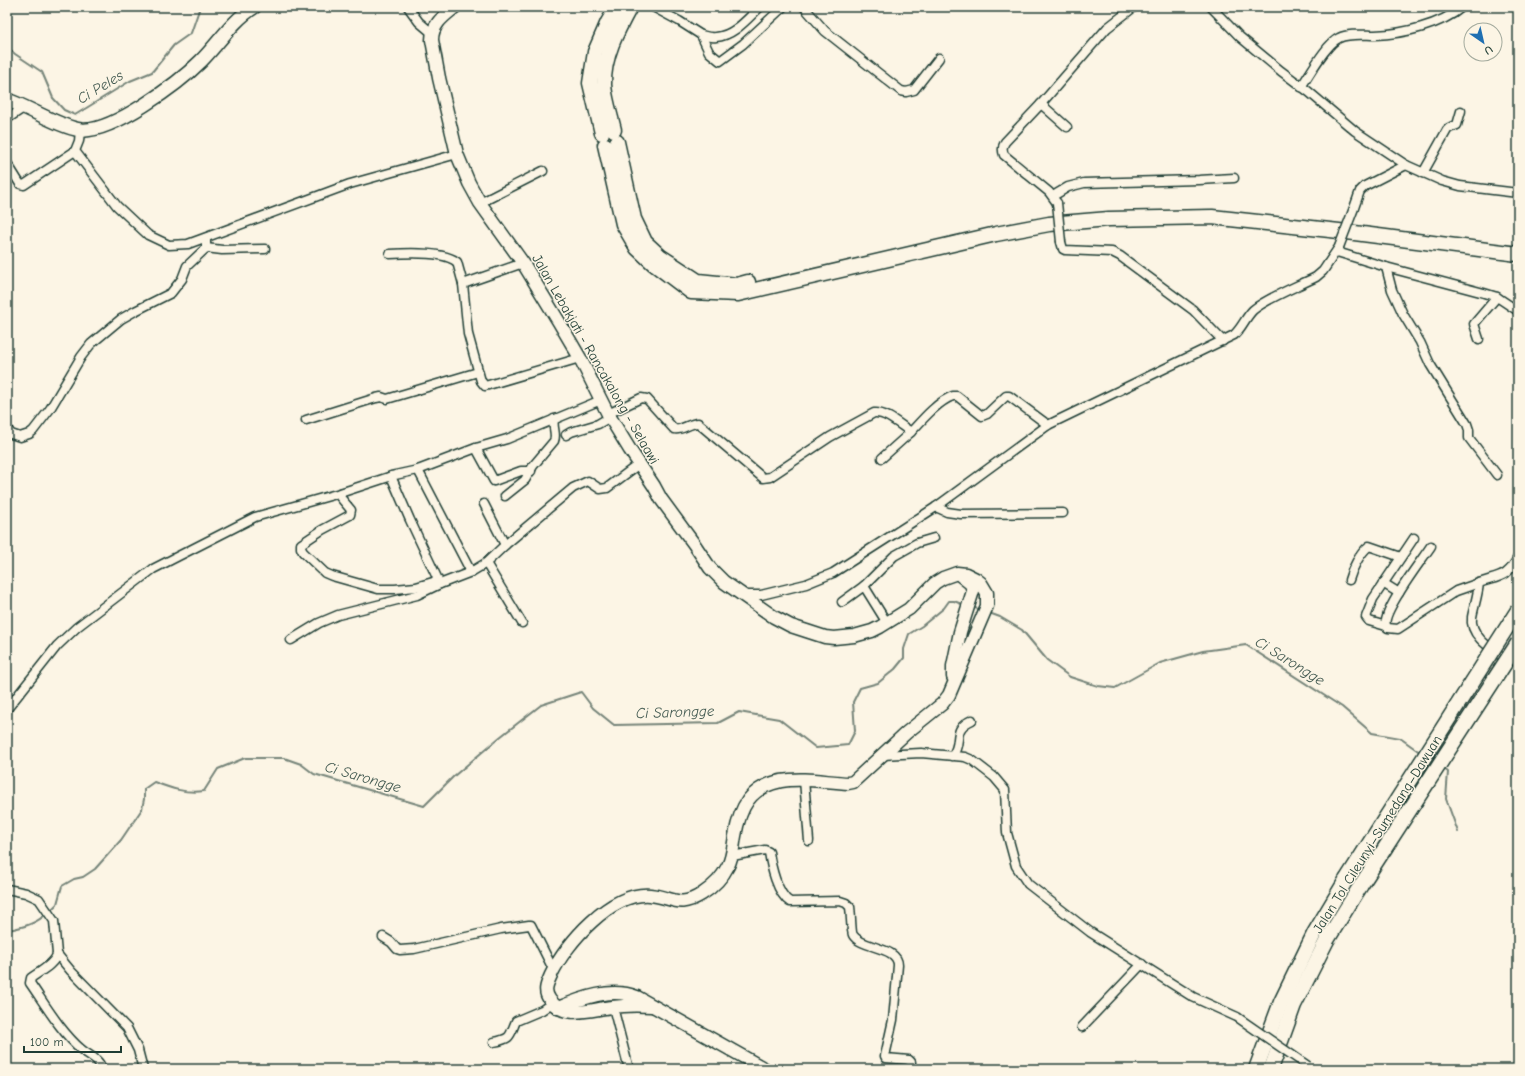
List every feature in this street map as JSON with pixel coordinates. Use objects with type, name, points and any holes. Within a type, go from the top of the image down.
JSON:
[{"type":"highway","points":[[7,100],[80,130],[96,128],[116,120],[145,104],[180,80],[202,61],[237,20],[254,7]]},
{"type":"highway","points":[[617,7],[608,22],[595,52],[590,84],[609,138],[634,219],[645,242],[660,256],[698,281],[737,285],[995,226],[1096,212],[1204,210],[1340,224],[1518,248]]},
{"type":"highway","points":[[630,7],[617,30],[607,57],[604,85],[609,138],[623,224],[638,248],[654,264],[692,292],[738,294],[996,234],[1049,224],[1109,219],[1212,217],[1339,231],[1518,254]]},
{"type":"highway","name":"Jalan Tol Cileunyi–Sumedang–Dawuan","points":[[1256,1069],[1281,1002],[1315,932],[1346,880],[1518,610]]},
{"type":"highway","name":"Jalan Tol Cileunyi–Sumedang–Dawuan","points":[[1271,1069],[1294,1005],[1327,940],[1361,884],[1518,642]]},
{"type":"main road","points":[[432,33],[438,22],[454,7]]},
{"type":"main road","name":"Jalan Lebakjati - Rancakalong - Selaawi","points":[[432,33],[433,49],[457,154],[469,183],[480,203],[523,263],[580,358],[609,416],[639,464],[661,499],[710,568],[724,582],[766,612],[780,620],[791,626],[825,637],[834,638],[872,632],[909,609],[935,583],[943,578],[957,573]]},
{"type":"main road","points":[[954,682],[952,674],[960,632],[973,591],[971,584],[957,573]]},
{"type":"main road","points":[[652,1006],[635,1005],[572,1012],[555,1005],[546,993],[546,987],[554,968],[573,941],[581,932],[623,900],[639,895],[650,895],[679,902],[687,902],[719,881],[732,856],[739,818],[748,799],[762,787],[782,781],[804,780],[848,783],[858,778],[881,756],[946,700],[988,600],[987,593],[981,583],[966,574],[957,573]]},
{"type":"main road","points":[[555,1005],[615,992],[627,993],[637,997],[765,1069]]},
{"type":"street","points":[[408,7],[419,22],[432,33]]},
{"type":"street","points":[[653,7],[701,35],[716,37],[725,35],[741,25],[760,7]]},
{"type":"street","points":[[701,35],[709,52],[720,61],[743,44],[783,7]]},
{"type":"street","points":[[804,7],[825,31],[901,91],[906,92],[914,90],[939,58]]},
{"type":"street","points":[[1134,7],[1107,28],[1040,104],[1004,142],[1002,151],[1004,155],[1055,199],[1061,242],[1064,250],[1112,252],[1120,256],[1193,310],[1223,341]]},
{"type":"street","points":[[1210,7],[1240,37],[1355,131],[1406,165],[1423,173],[1460,186],[1518,193]]},
{"type":"street","points":[[1301,87],[1330,44],[1340,37],[1354,35],[1378,35],[1418,28],[1446,19],[1462,7]]},
{"type":"street","points":[[1040,104],[1067,127]]},
{"type":"street","points":[[7,119],[25,107]]},
{"type":"street","points":[[1423,173],[1447,130],[1457,125],[1462,111]]},
{"type":"street","points":[[7,163],[20,184],[24,185],[75,151],[79,142],[80,130]]},
{"type":"street","points":[[75,151],[117,206],[148,235],[169,245],[188,244],[350,184],[457,154]]},
{"type":"street","points":[[742,595],[761,595],[806,584],[833,573],[936,507],[1048,425],[1223,341],[1238,332],[1248,315],[1257,307],[1319,274],[1338,250],[1360,191],[1365,186],[1406,165]]},
{"type":"street","points":[[480,203],[543,171]]},
{"type":"street","points":[[1055,199],[1068,187],[1084,183],[1234,178]]},
{"type":"street","points":[[7,428],[11,434],[20,436],[29,434],[33,431],[50,409],[81,357],[91,344],[126,316],[171,293],[182,279],[187,266],[206,248],[206,238]]},
{"type":"street","points":[[206,248],[222,250],[265,249]]},
{"type":"street","points":[[1338,250],[1386,267],[1497,297],[1518,311]]},
{"type":"street","points":[[390,254],[415,252],[454,260],[458,265],[463,284],[468,334],[478,372],[482,383],[486,386],[580,358]]},
{"type":"street","points":[[463,284],[523,263]]},
{"type":"street","points":[[1386,267],[1397,302],[1420,342],[1430,364],[1467,424],[1469,438],[1497,475]]},
{"type":"street","points":[[1479,339],[1474,324],[1497,297]]},
{"type":"street","points":[[306,420],[376,398],[381,397],[387,399],[478,372]]},
{"type":"street","points":[[882,458],[911,432],[920,421],[949,397],[953,396],[957,396],[982,416],[987,414],[1006,396],[1009,396],[1048,425]]},
{"type":"street","points":[[566,435],[571,432],[598,424],[641,398],[647,399],[674,429],[679,429],[693,423],[698,423],[766,479],[830,437],[874,413],[885,415],[911,432]]},
{"type":"street","points":[[7,709],[57,646],[77,628],[153,569],[255,517],[340,493],[391,476],[418,470],[476,448],[507,439],[601,400]]},
{"type":"street","points":[[505,496],[525,480],[533,466],[554,441],[556,436],[553,426],[554,419]]},
{"type":"street","points":[[476,448],[494,481],[496,482],[521,471],[531,471]]},
{"type":"street","points":[[340,493],[340,496],[351,510],[350,515],[303,542],[301,546],[303,552],[325,573],[340,579],[378,589],[395,589],[439,582],[471,572],[486,564],[505,545],[573,488],[588,481],[600,489],[607,488],[639,464]]},
{"type":"street","points":[[418,470],[471,572]]},
{"type":"street","points":[[391,476],[439,582]]},
{"type":"street","points":[[484,504],[505,545]]},
{"type":"street","points":[[936,507],[947,512],[961,514],[1063,513]]},
{"type":"street","points":[[842,602],[864,586],[886,564],[900,553],[917,543],[934,538]]},
{"type":"street","points":[[1414,538],[1373,599],[1366,617],[1369,621],[1388,628],[1398,628],[1456,591],[1504,576],[1510,571],[1518,556]]},
{"type":"street","points":[[1349,580],[1353,568],[1369,546],[1401,557]]},
{"type":"street","points":[[1386,626],[1385,618],[1392,604],[1431,546]]},
{"type":"street","points":[[486,564],[522,623]]},
{"type":"street","points":[[291,640],[319,623],[338,615],[417,594],[439,582]]},
{"type":"street","points":[[1479,583],[1472,617],[1473,630],[1483,642],[1508,662],[1518,661]]},
{"type":"street","points":[[1383,584],[1399,593]]},
{"type":"street","points":[[417,594],[423,585]]},
{"type":"street","points":[[864,586],[887,623]]},
{"type":"street","points":[[952,756],[957,750],[959,732],[962,727],[972,720]]},
{"type":"street","points":[[881,756],[921,753],[965,757],[972,760],[994,777],[1005,790],[1007,834],[1016,866],[1028,884],[1090,932],[1194,997],[1237,1016],[1311,1067]]},
{"type":"street","points":[[804,780],[809,840]]},
{"type":"street","points":[[732,856],[765,850],[769,852],[773,873],[787,900],[790,902],[840,901],[846,903],[850,907],[852,934],[855,938],[884,950],[898,960],[893,1020],[885,1056],[886,1058],[909,1060],[911,1062],[910,1069]]},
{"type":"street","points":[[7,889],[26,892],[39,898],[54,921],[57,954],[56,958],[52,963],[31,978],[30,983],[63,1030],[82,1050],[98,1062],[102,1069]]},
{"type":"street","points":[[383,937],[391,942],[397,949],[403,950],[414,949],[501,929],[531,925],[554,968]]},
{"type":"street","points":[[57,954],[71,971],[127,1028],[138,1050],[143,1069]]},
{"type":"street","points":[[1082,1027],[1142,964]]},
{"type":"street","points":[[494,1042],[506,1040],[510,1036],[516,1021],[555,1005]]},
{"type":"street","points":[[613,1007],[629,1069]]},
{"type":"waterway","name":"Ci Peles","points":[[7,47],[42,72],[53,98],[64,110],[75,115],[130,81],[152,72],[174,45],[191,33],[200,7]]},
{"type":"waterway","name":"Ci Sarongge","points":[[50,911],[57,904],[62,886],[74,879],[83,877],[95,869],[121,840],[142,809],[144,789],[154,782],[184,791],[204,791],[218,769],[245,758],[284,758],[301,764],[314,774],[424,806],[454,776],[541,705],[581,692],[593,708],[614,725],[718,723],[739,712],[779,719],[816,748],[848,745],[855,731],[853,702],[860,688],[878,683],[895,669],[904,658],[904,649],[909,634],[922,626],[944,608],[949,601],[954,601],[964,605]]},
{"type":"waterway","name":"Ci Sarongge","points":[[972,607],[981,610]]},
{"type":"waterway","name":"Ci Sarongge","points":[[989,613],[1000,617],[1022,630],[1047,660],[1070,677],[1098,686],[1115,688],[1160,663],[1203,651],[1246,645],[1342,707],[1372,733],[1400,738],[1421,753]]},
{"type":"waterway","name":"Ci Sarongge","points":[[1443,768],[1448,772],[1446,799],[1458,832]]},
{"type":"waterway","name":"Ci Sarongge","points":[[7,930],[28,925],[46,914]]}]
